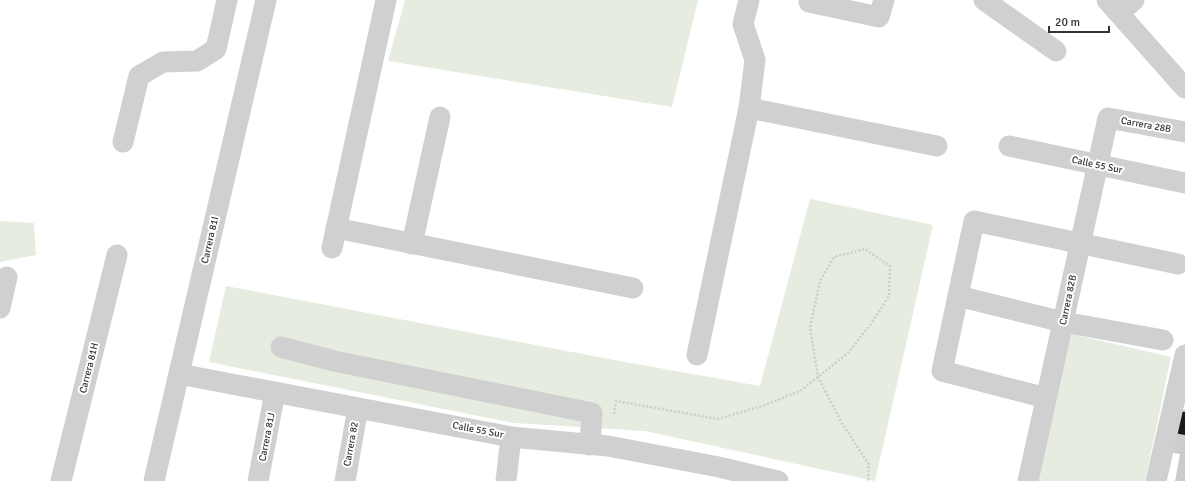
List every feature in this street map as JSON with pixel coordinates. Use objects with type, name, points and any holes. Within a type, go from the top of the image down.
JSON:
[{"type":"street","points":[[123,142],[139,76],[163,62],[197,61],[216,49],[227,0]]},
{"type":"street","name":"Carrera 81I","points":[[154,481],[266,0]]},
{"type":"street","points":[[386,0],[334,238],[412,244],[633,288]]},
{"type":"street","points":[[697,355],[750,108],[755,60],[743,24],[749,0]]},
{"type":"street","points":[[984,0],[1056,51]]},
{"type":"street","points":[[1134,0],[1113,7],[1185,88]]},
{"type":"street","points":[[810,1],[882,9]]},
{"type":"street","points":[[750,108],[937,146]]},
{"type":"street","points":[[412,244],[440,117]]},
{"type":"street","name":"Carrera 28B","points":[[1108,118],[1185,132]]},
{"type":"street","name":"Carrera 82B","points":[[1028,481],[1108,118]]},
{"type":"street","name":"Calle 55 Sur","points":[[1009,146],[1185,184]]},
{"type":"street","points":[[1046,398],[942,371],[974,221],[1178,264]]},
{"type":"street","name":"Carrera 81H","points":[[60,481],[116,255]]},
{"type":"street","points":[[0,308],[7,277]]},
{"type":"street","points":[[958,296],[1063,322],[1162,340]]},
{"type":"street","points":[[281,347],[334,361],[592,413],[590,445]]},
{"type":"street","points":[[1156,481],[1185,355]]},
{"type":"street","name":"Calle 55 Sur","points":[[179,374],[511,437],[608,446],[719,467],[778,481]]},
{"type":"street","name":"Carrera 81J","points":[[258,481],[275,392]]},
{"type":"street","name":"Carrera 82","points":[[344,481],[358,408]]},
{"type":"street","points":[[506,481],[511,437]]},
{"type":"path","points":[[614,416],[616,401],[718,419],[765,405],[800,391],[818,377],[846,354],[871,324],[889,296],[890,266],[865,250],[834,257],[820,282],[810,328],[818,377],[842,423],[869,465],[868,481]]},
{"type":"shaded area","points":[[405,0],[698,0],[672,107],[388,61]]},
{"type":"shaded area","points":[[810,199],[933,225],[875,481],[645,431],[514,423],[209,362],[226,286],[614,360],[760,386]]},
{"type":"shaded area","points":[[0,221],[34,223],[36,255],[0,262]]},
{"type":"shaded area","points":[[1068,333],[1171,357],[1145,481],[1037,481]]},
{"type":"building","points":[[1178,411],[1185,412],[1185,435],[1174,433]]}]
